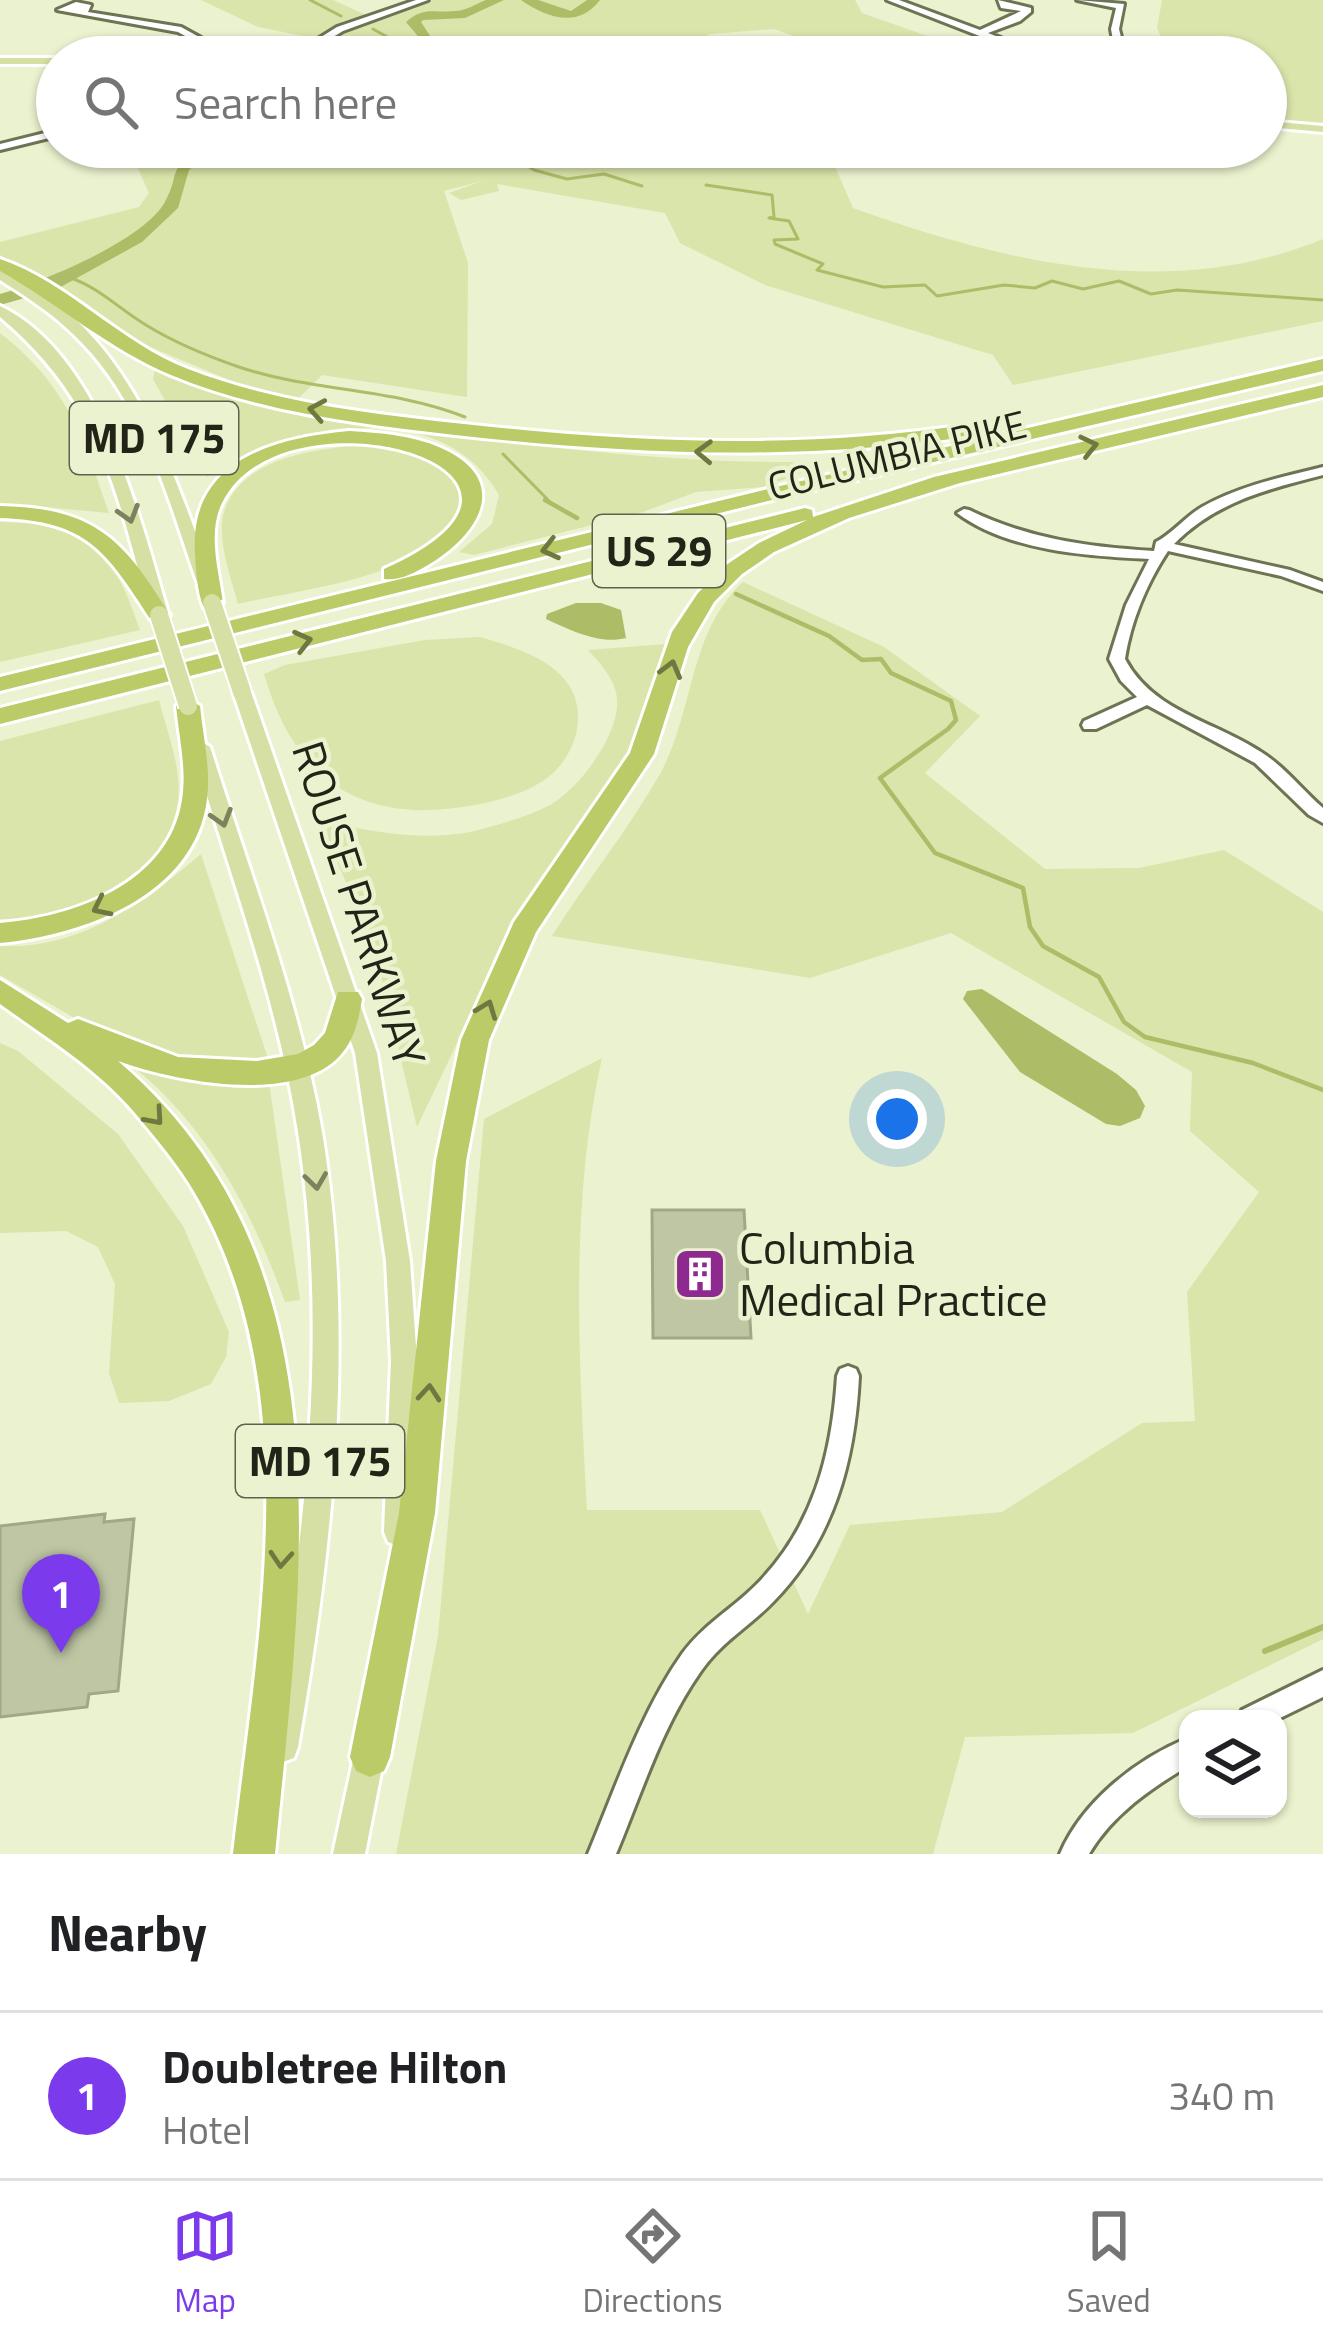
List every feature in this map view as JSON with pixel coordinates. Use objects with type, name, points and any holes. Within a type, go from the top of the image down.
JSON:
[{"type":"highway","points":[[0,264],[12,277],[141,355],[242,394],[345,415],[584,443],[699,452],[823,451],[1195,395]]},
{"type":"highway","name":"COLUMBIA PIKE","points":[[0,684],[1323,365]]},
{"type":"highway","name":"COLUMBIA PIKE","points":[[0,716],[1323,391]]},
{"type":"highway","points":[[199,636],[359,586],[436,553],[466,524],[473,502],[468,481],[440,455],[395,440],[316,440],[262,457],[226,481],[208,512],[205,544],[212,603]]},
{"type":"highway","points":[[370,1757],[417,1513],[457,1125],[475,1040],[503,968],[549,890],[642,754],[654,731],[682,634],[712,590],[738,567],[789,535],[958,477]]},
{"type":"highway","points":[[0,512],[63,517],[94,530],[121,552],[160,615]]},
{"type":"highway","points":[[0,670],[140,650]]},
{"type":"highway","points":[[0,729],[148,680]]},
{"type":"highway","points":[[0,933],[32,931],[93,912],[135,888],[168,859],[189,825],[195,803],[188,706]]},
{"type":"highway","points":[[0,989],[109,1046],[183,1072],[221,1076],[320,1058],[336,1042],[348,999]]},
{"type":"highway","points":[[0,989],[108,1069],[175,1138],[230,1228],[262,1316],[277,1391],[285,1492],[258,1854]]},
{"type":"main road","points":[[0,61],[36,61]]},
{"type":"main road","points":[[1287,126],[1323,129]]},
{"type":"main road","name":"ROUSE PARKWAY","points":[[53,300],[107,360],[145,416],[366,1053],[389,1181],[404,1361],[400,1512],[370,1757],[349,1854]]},
{"type":"main road","name":"MD 175","points":[[2,311],[58,361],[90,404],[113,460],[295,1066],[319,1202],[326,1275],[326,1376],[317,1506],[304,1618],[258,1854]]},
{"type":"street","points":[[392,0],[406,7]]},
{"type":"street","points":[[328,36],[424,0]]},
{"type":"street","points":[[891,0],[986,36]]},
{"type":"street","points":[[1002,0],[1004,6],[1028,10]]},
{"type":"street","points":[[981,33],[1017,19],[1031,2],[1012,0]]},
{"type":"street","points":[[1081,0],[1118,3],[1116,36]]},
{"type":"street","points":[[82,12],[181,30],[191,36]]},
{"type":"street","points":[[0,147],[36,138]]},
{"type":"street","points":[[1323,471],[1219,504],[1182,526],[1158,550],[1142,578],[1117,659],[1127,681],[1148,698],[1247,750],[1323,817]]},
{"type":"street","points":[[964,513],[1014,536],[1059,548],[1158,550],[1285,573],[1323,587]]},
{"type":"street","points":[[1090,725],[1148,698]]},
{"type":"street","points":[[602,1854],[684,1676],[710,1639],[788,1567],[820,1515],[840,1460],[848,1376]]},
{"type":"street","points":[[1269,1710],[1323,1683]]},
{"type":"street","points":[[1074,1854],[1108,1809],[1141,1778],[1179,1755]]},
{"type":"shaded area","points":[[201,0],[333,0],[379,21],[434,0],[855,0],[862,13],[927,36],[794,36],[774,29],[706,36],[303,36],[258,27]]},
{"type":"shaded area","points":[[1162,0],[1323,0],[1323,123],[1287,120],[1287,36],[1161,36],[1157,28]]},
{"type":"shaded area","points":[[138,168],[836,168],[853,208],[968,245],[1086,268],[1205,269],[1264,258],[1323,239],[1323,321],[1013,385],[993,355],[765,285],[680,243],[665,213],[497,184],[499,191],[461,200],[449,193],[482,181],[444,191],[468,263],[467,397],[322,375],[298,399],[239,384],[150,347],[0,255],[0,242],[139,207],[149,193]]},
{"type":"shaded area","points":[[0,333],[42,372],[70,413],[109,513],[0,503]]},
{"type":"shaded area","points":[[155,370],[231,396],[347,421],[592,451],[802,462],[802,473],[763,487],[696,492],[643,512],[474,555],[459,552],[492,524],[499,495],[473,463],[440,442],[403,431],[362,428],[321,433],[241,459],[207,477],[153,379]]},
{"type":"shaded area","points":[[367,445],[409,450],[456,476],[459,505],[454,522],[438,541],[388,568],[238,604],[222,531],[225,509],[235,491],[266,466],[286,458]]},
{"type":"shaded area","points":[[0,522],[56,528],[94,546],[119,579],[140,630],[0,662]]},
{"type":"shaded area","points":[[743,582],[884,647],[980,716],[925,773],[1045,869],[1139,868],[1224,850],[1323,912],[1323,1639],[1133,1733],[965,1737],[933,1854],[396,1854],[438,1636],[484,1119],[602,1058],[585,1169],[579,1283],[587,1510],[760,1510],[808,1614],[850,1525],[1002,1512],[1142,1423],[1195,1421],[1187,1292],[1259,1192],[1190,1131],[1192,1072],[951,933],[810,978],[552,936],[660,774],[702,648],[725,602]]},
{"type":"shaded area","points":[[576,603],[601,603],[621,610],[626,638],[596,638],[546,619],[547,614]]},
{"type":"shaded area","points":[[480,637],[552,667],[574,694],[578,712],[573,744],[553,773],[524,791],[469,806],[395,808],[336,786],[293,741],[264,674],[285,665],[425,640]]},
{"type":"shaded area","points":[[666,644],[651,701],[624,762],[525,901],[417,1127],[375,951],[325,833],[330,823],[400,834],[453,835],[550,805],[596,759],[616,712],[613,684],[588,650]]},
{"type":"shaded area","points":[[159,700],[179,788],[171,828],[157,853],[137,874],[85,905],[27,919],[0,919],[0,741]]},
{"type":"shaded area","points":[[201,854],[269,1062],[160,1060],[97,1031],[0,975],[0,946],[29,945],[83,932],[133,906]]},
{"type":"shaded area","points":[[982,989],[1117,1074],[1136,1090],[1145,1106],[1140,1118],[1120,1126],[1106,1124],[1020,1072],[963,999],[967,991]]},
{"type":"shaded area","points":[[0,1043],[18,1051],[118,1134],[183,1226],[229,1332],[226,1357],[211,1384],[169,1401],[119,1403],[109,1373],[115,1284],[98,1247],[66,1231],[0,1233]]},
{"type":"shaded area","points":[[136,1069],[235,1088],[269,1082],[300,1300],[285,1302],[259,1237],[226,1175],[186,1119]]},
{"type":"building","name":"Columbia Medical Practice","points":[[652,1210],[744,1210],[751,1338],[653,1338]]},
{"type":"building","points":[[105,1514],[104,1522],[134,1519],[118,1691],[89,1694],[87,1707],[0,1717],[0,1526]]},
{"type":"waterway","points":[[310,0],[341,16]]},
{"type":"waterway","points":[[426,36],[413,22],[424,15],[460,15],[498,0]]},
{"type":"waterway","points":[[527,0],[571,15],[587,9],[594,0]]},
{"type":"waterway","points":[[373,29],[386,36]]},
{"type":"waterway","points":[[0,300],[51,285],[136,238],[172,205],[182,168]]},
{"type":"waterway","points":[[531,168],[567,179],[604,174],[642,186]]},
{"type":"waterway","points":[[706,185],[772,195],[774,217],[769,218],[789,221],[798,239],[774,240],[775,244],[823,264],[817,270],[883,287],[925,285],[937,296],[1004,285],[1035,288],[1052,281],[1083,289],[1119,281],[1151,294],[1177,290],[1323,300]]},
{"type":"waterway","points":[[68,277],[168,338],[227,363],[295,381],[410,400],[465,417]]},
{"type":"waterway","points":[[503,454],[551,503]]},
{"type":"waterway","points":[[545,500],[577,518]]},
{"type":"waterway","points":[[736,594],[829,636],[862,660],[881,659],[891,673],[951,701],[956,720],[948,729],[880,778],[935,853],[1023,888],[1030,927],[1043,946],[1099,977],[1124,1022],[1145,1037],[1253,1063],[1323,1090]]},
{"type":"waterway","points":[[1265,1651],[1323,1627]]},
{"type":"place","name":"Columbia Medical Practice","points":[[700,1274]]},
{"type":"place","name":"Doubletree Hilton","points":[[61,1653]]}]
